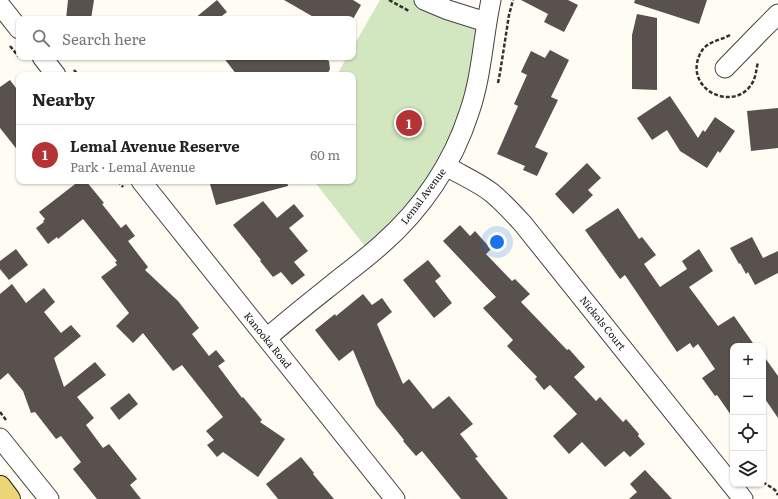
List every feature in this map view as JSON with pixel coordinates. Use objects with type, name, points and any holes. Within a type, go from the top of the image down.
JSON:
[{"type":"main road","points":[[0,487],[9,499]]},
{"type":"street","points":[[424,0],[448,10],[486,22]]},
{"type":"street","name":"Lemal Avenue","points":[[267,338],[382,244],[419,206],[446,166],[462,134],[470,112],[482,58],[486,22],[491,0]]},
{"type":"street","points":[[0,5],[16,25]]},
{"type":"street","points":[[726,68],[778,14]]},
{"type":"street","points":[[44,60],[54,72]]},
{"type":"street","name":"Nickols Court","points":[[446,166],[491,193],[523,224],[743,499]]},
{"type":"street","name":"Kanooka Road","points":[[143,184],[395,499]]},
{"type":"street","points":[[0,438],[49,499]]},
{"type":"path","points":[[766,484],[775,490],[778,495]]},
{"type":"green space","points":[[380,0],[424,0],[486,22],[462,134],[371,254],[316,184],[356,184],[356,72],[339,72],[345,60],[356,60],[356,42]]},
{"type":"building","points":[[68,0],[94,0],[91,16],[66,16]]},
{"type":"building","points":[[217,0],[227,12],[222,16],[198,16]]},
{"type":"building","points":[[284,0],[353,0],[361,5],[355,16],[312,16]]},
{"type":"building","points":[[521,0],[568,0],[578,5],[564,32],[544,22],[548,14]]},
{"type":"building","points":[[635,0],[707,0],[699,24],[634,3]]},
{"type":"building","points":[[637,14],[657,18],[657,90],[632,89],[632,35]]},
{"type":"building","points":[[550,50],[569,60],[551,97],[558,100],[535,147],[548,153],[537,176],[523,170],[525,166],[497,154],[518,106],[514,104],[527,75],[521,72],[531,51],[545,58]]},
{"type":"building","points":[[225,60],[327,60],[329,61],[330,69],[328,72],[235,72]]},
{"type":"building","points":[[10,80],[16,88],[16,148],[0,128],[0,87]]},
{"type":"building","points":[[670,96],[698,138],[703,130],[705,132],[715,117],[735,131],[720,153],[718,151],[707,168],[680,151],[667,130],[652,140],[637,118]]},
{"type":"building","points":[[778,108],[778,148],[751,151],[747,111]]},
{"type":"building","points":[[587,163],[601,178],[588,190],[593,195],[573,214],[555,194]]},
{"type":"building","points":[[75,184],[88,184],[121,228],[126,224],[135,236],[128,241],[148,267],[145,270],[178,301],[199,328],[192,334],[209,356],[216,350],[225,361],[218,366],[242,398],[243,397],[262,420],[260,422],[285,439],[258,477],[223,452],[217,457],[207,445],[214,440],[206,431],[223,417],[182,365],[173,371],[143,333],[133,343],[116,326],[129,313],[101,277],[117,265],[115,262],[117,261],[83,219],[58,239],[57,237],[48,244],[36,228],[44,222],[43,221],[45,219],[39,212]]},
{"type":"building","points":[[210,184],[288,184],[288,186],[216,205]]},
{"type":"building","points":[[263,201],[277,218],[294,204],[304,216],[289,228],[308,251],[294,262],[305,275],[292,285],[281,272],[273,277],[233,225]]},
{"type":"building","points":[[618,208],[639,239],[642,237],[656,255],[644,264],[660,287],[687,269],[682,261],[699,249],[713,271],[689,287],[718,326],[734,316],[753,343],[730,343],[730,414],[717,395],[715,396],[702,378],[715,369],[698,344],[693,348],[690,343],[677,352],[625,275],[620,279],[585,230]]},
{"type":"building","points":[[460,225],[470,236],[475,231],[491,249],[486,254],[512,281],[515,279],[530,294],[521,302],[567,350],[569,349],[585,367],[574,377],[596,401],[600,397],[623,422],[626,419],[639,434],[638,436],[645,444],[630,457],[624,451],[605,467],[582,442],[569,454],[553,436],[577,414],[550,385],[544,390],[535,379],[537,377],[507,346],[513,340],[483,308],[496,297],[443,241]]},
{"type":"building","points":[[752,237],[763,258],[778,251],[778,273],[755,285],[748,272],[746,274],[740,263],[739,264],[730,248]]},
{"type":"building","points":[[16,249],[28,265],[9,280],[0,269],[0,261]]},
{"type":"building","points":[[428,260],[441,276],[435,281],[452,303],[434,318],[403,280]]},
{"type":"building","points":[[12,284],[26,303],[44,288],[55,302],[44,312],[61,333],[71,325],[81,336],[54,358],[64,387],[95,362],[106,375],[77,397],[94,418],[86,425],[103,448],[109,444],[137,479],[130,485],[141,499],[97,499],[73,469],[81,462],[61,436],[56,439],[35,412],[31,413],[23,391],[8,373],[0,380],[0,294]]},
{"type":"building","points":[[363,294],[372,305],[382,298],[392,312],[377,324],[403,384],[409,379],[433,409],[449,396],[473,424],[460,434],[478,457],[475,458],[508,499],[461,499],[422,451],[416,456],[376,405],[353,350],[339,361],[315,330],[335,314],[336,316]]},
{"type":"building","points":[[766,359],[778,376],[778,418],[766,400]]},
{"type":"building","points":[[129,393],[138,404],[119,420],[110,408]]},
{"type":"building","points":[[301,457],[334,499],[278,499],[266,484]]},
{"type":"building","points":[[645,470],[672,499],[629,499],[637,492],[630,484]]},
{"type":"place","name":"Lemal Avenue Reserve","points":[[409,123]]}]
